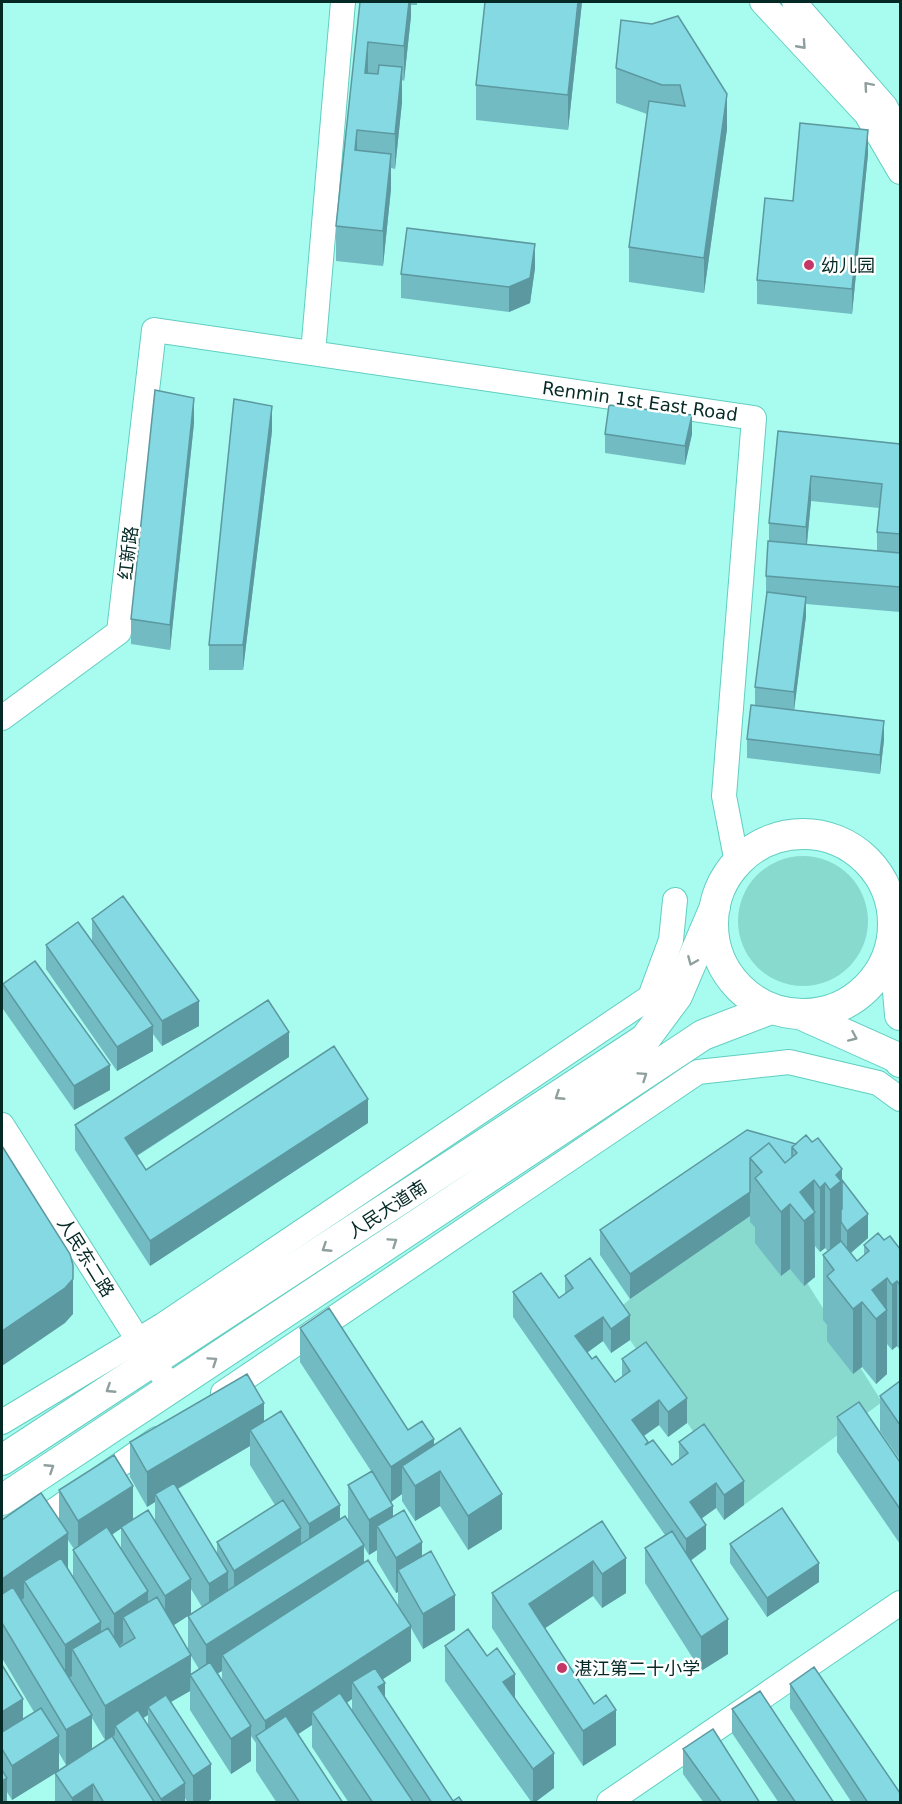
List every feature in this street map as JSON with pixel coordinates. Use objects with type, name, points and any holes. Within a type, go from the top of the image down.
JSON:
[{"type":"main road","points":[[900,1016],[896,918],[884,884],[867,860],[843,843],[816,834],[787,835],[759,844],[736,863],[723,883],[714,907],[713,932],[723,964],[731,979],[749,997],[771,1009],[802,1016],[896,1057],[900,1062]]},
{"type":"main road","name":"人民大道南","points":[[2,1460],[645,1039],[677,996],[714,907]]},
{"type":"main road","points":[[802,1016],[829,1012],[853,1000],[873,983],[887,960],[896,918]]},
{"type":"main road","name":"人民大道南","points":[[2,1500],[703,1035],[771,1009]]},
{"type":"street","points":[[313,353],[343,2]]},
{"type":"street","points":[[762,2],[866,114],[900,172]]},
{"type":"street","points":[[794,2],[885,106],[900,134]]},
{"type":"street","name":"Renmin 1st East Road","points":[[154,330],[754,418],[724,796],[736,863]]},
{"type":"street","name":"红新路","points":[[2,718],[119,632],[154,330]]},
{"type":"street","points":[[2,1422],[163,1325],[650,997],[671,940],[675,900]]},
{"type":"street","points":[[201,1409],[698,1072],[789,1062],[878,1083],[900,1099]]},
{"type":"street","name":"人民东二路","points":[[2,1125],[152,1362],[173,1388]]},
{"type":"street","points":[[2,1547],[172,1428]]},
{"type":"street","points":[[609,1803],[900,1603]]},
{"type":"shaded area","points":[[803,856],[828,861],[849,875],[863,896],[868,921],[863,946],[849,967],[828,981],[803,986],[778,981],[757,967],[743,946],[738,921],[743,896],[757,875],[778,861]]},
{"type":"shaded area","points":[[760,1208],[882,1402],[744,1505],[612,1314]]},
{"type":"building","points":[[360,2],[409,2],[404,46],[368,42],[365,73],[378,74],[379,65],[402,67],[395,134],[357,130],[355,150],[391,154],[383,231],[336,226]]},
{"type":"building","points":[[485,2],[578,2],[568,95],[476,85]]},
{"type":"building","points":[[678,16],[727,94],[704,258],[629,247],[649,101],[685,106],[680,85],[662,85],[616,68],[621,20],[652,24]]},
{"type":"building","name":"幼儿园","points":[[800,123],[868,130],[852,289],[757,280],[765,198],[793,201]]},
{"type":"building","points":[[407,228],[535,244],[530,278],[509,287],[401,274]]},
{"type":"building","points":[[155,390],[194,398],[170,625],[131,619]]},
{"type":"building","points":[[234,399],[272,406],[243,645],[209,645]]},
{"type":"building","points":[[609,405],[692,415],[685,446],[605,434]]},
{"type":"building","points":[[778,431],[900,444],[900,534],[877,532],[882,484],[811,476],[806,527],[769,523]]},
{"type":"building","points":[[768,541],[900,553],[900,587],[766,576]]},
{"type":"building","points":[[767,592],[806,597],[794,692],[755,687]]},
{"type":"building","points":[[751,705],[884,721],[880,755],[747,739]]},
{"type":"building","points":[[123,896],[199,1001],[162,1021],[92,919]]},
{"type":"building","points":[[78,922],[153,1026],[117,1047],[46,945]]},
{"type":"building","points":[[35,961],[110,1065],[74,1086],[3,984]]},
{"type":"building","points":[[268,1000],[289,1032],[125,1138],[146,1170],[334,1046],[368,1099],[150,1241],[75,1125]]},
{"type":"building","points":[[747,1130],[796,1144],[792,1147],[792,1157],[785,1163],[769,1143],[750,1158],[750,1192],[630,1274],[600,1230]]},
{"type":"building","points":[[806,1135],[812,1142],[818,1138],[842,1169],[836,1175],[841,1181],[830,1190],[825,1183],[820,1188],[814,1180],[800,1192],[815,1212],[804,1221],[790,1204],[781,1212],[755,1178],[762,1172],[750,1158],[769,1143],[785,1163],[797,1153],[792,1147]]},
{"type":"building","points":[[2,1146],[70,1254],[73,1279],[65,1288],[2,1331]]},
{"type":"building","points":[[842,1180],[868,1214],[847,1231],[841,1222]]},
{"type":"building","points":[[878,1233],[884,1240],[890,1236],[900,1249],[900,1285],[897,1281],[892,1285],[887,1278],[872,1290],[887,1310],[876,1319],[862,1302],[853,1309],[827,1276],[834,1270],[823,1255],[841,1241],[857,1261],[869,1251],[864,1245]]},
{"type":"building","points":[[590,1258],[630,1315],[611,1329],[603,1317],[575,1336],[592,1359],[596,1356],[615,1382],[630,1371],[622,1359],[646,1342],[687,1398],[668,1412],[659,1400],[632,1420],[648,1442],[645,1445],[653,1440],[672,1465],[688,1453],[679,1442],[704,1424],[744,1481],[724,1495],[716,1483],[690,1502],[706,1525],[686,1539],[513,1292],[541,1273],[559,1298],[573,1288],[565,1276]]},
{"type":"building","points":[[329,1308],[408,1430],[422,1421],[434,1439],[391,1467],[300,1328]]},
{"type":"building","points":[[247,1374],[264,1403],[147,1472],[130,1442]]},
{"type":"building","points":[[900,1381],[900,1425],[880,1396]]},
{"type":"building","points":[[859,1402],[900,1462],[900,1509],[837,1417]]},
{"type":"building","points":[[281,1411],[340,1505],[309,1524],[250,1430]]},
{"type":"building","points":[[460,1428],[502,1494],[468,1516],[440,1471],[415,1486],[402,1466]]},
{"type":"building","points":[[114,1455],[133,1486],[78,1521],[59,1490]]},
{"type":"building","points":[[372,1471],[393,1506],[369,1520],[348,1485]]},
{"type":"building","points":[[174,1483],[228,1572],[209,1584],[155,1494]]},
{"type":"building","points":[[41,1493],[68,1533],[2,1579],[2,1520]]},
{"type":"building","points":[[283,1500],[301,1528],[234,1571],[217,1542]]},
{"type":"building","points":[[782,1508],[819,1563],[767,1598],[730,1544]]},
{"type":"building","points":[[148,1510],[191,1579],[165,1596],[121,1527]]},
{"type":"building","points":[[404,1510],[422,1542],[396,1558],[377,1526]]},
{"type":"building","points":[[345,1516],[364,1545],[206,1645],[188,1616]]},
{"type":"building","points":[[602,1521],[626,1558],[602,1574],[593,1561],[529,1604],[594,1704],[606,1695],[616,1710],[583,1731],[492,1593]]},
{"type":"building","points":[[107,1527],[148,1591],[114,1614],[73,1550]]},
{"type":"building","points":[[672,1531],[728,1619],[701,1637],[645,1548]]},
{"type":"building","points":[[431,1551],[455,1595],[423,1614],[398,1570]]},
{"type":"building","points":[[61,1558],[101,1622],[65,1645],[24,1581]]},
{"type":"building","points":[[368,1560],[411,1626],[265,1721],[222,1655]]},
{"type":"building","points":[[13,1587],[92,1715],[66,1730],[2,1623],[2,1594]]},
{"type":"building","points":[[157,1597],[191,1655],[105,1706],[72,1649],[108,1628],[120,1647],[135,1638],[123,1617]]},
{"type":"building","points":[[468,1629],[487,1656],[497,1648],[515,1674],[503,1682],[554,1753],[533,1769],[445,1646]]},
{"type":"building","points":[[210,1662],[251,1726],[231,1739],[190,1675]]},
{"type":"building","points":[[2,1665],[23,1699],[2,1712]]},
{"type":"building","points":[[814,1667],[900,1793],[900,1803],[868,1803],[790,1684]]},
{"type":"building","points":[[375,1668],[385,1683],[378,1687],[453,1801],[459,1797],[463,1803],[432,1803],[352,1682]]},
{"type":"building","points":[[760,1691],[834,1803],[796,1803],[732,1709]]},
{"type":"building","points":[[340,1693],[414,1803],[373,1803],[312,1712]]},
{"type":"building","points":[[166,1695],[211,1764],[193,1776],[148,1707]]},
{"type":"building","points":[[41,1708],[59,1736],[12,1766],[2,1749],[2,1732]]},
{"type":"building","points":[[138,1710],[185,1783],[161,1799],[115,1726]]},
{"type":"building","points":[[286,1716],[343,1803],[300,1803],[256,1736]]},
{"type":"building","points":[[713,1729],[760,1803],[722,1803],[683,1749]]},
{"type":"building","points":[[112,1736],[155,1803],[104,1803],[93,1784],[72,1798],[55,1773]]},
{"type":"building","points":[[2,1770],[7,1778],[2,1781]]},
{"type":"place","name":"幼儿园","points":[[809,265]]},
{"type":"place","name":"湛江第二十小学","points":[[562,1668]]}]
